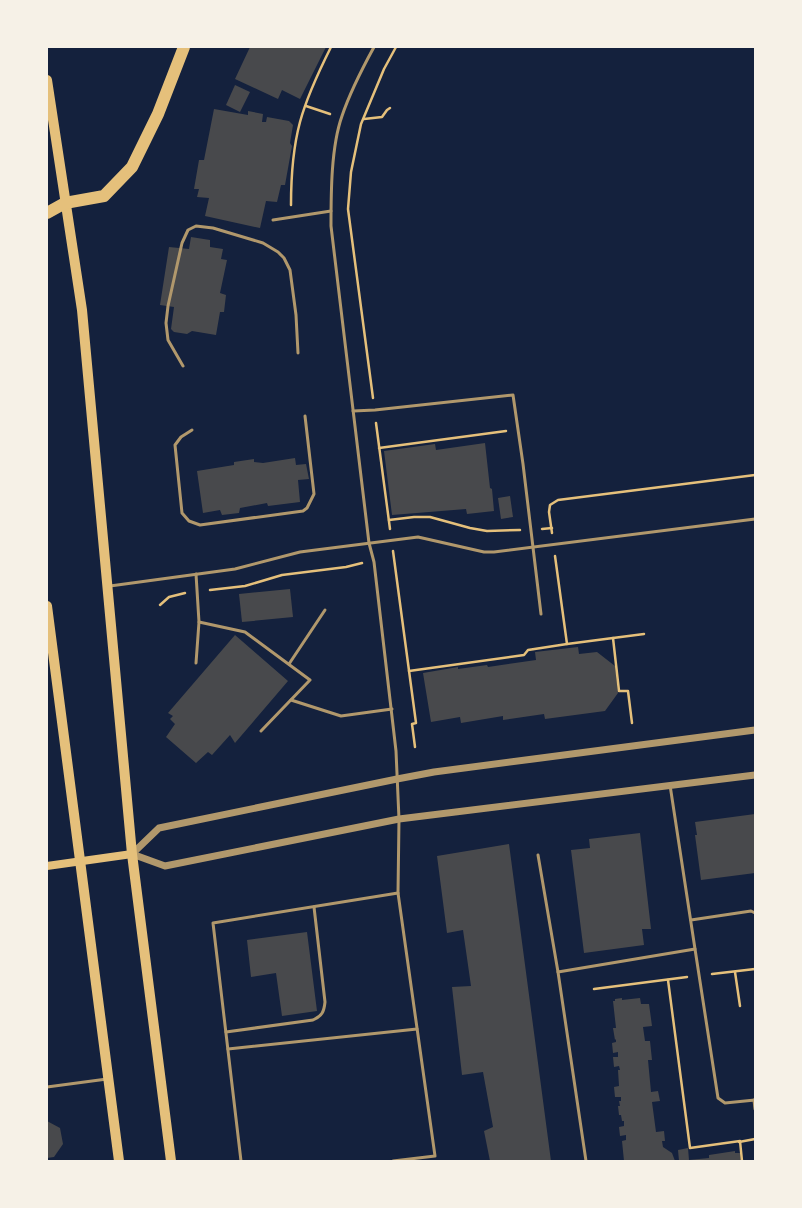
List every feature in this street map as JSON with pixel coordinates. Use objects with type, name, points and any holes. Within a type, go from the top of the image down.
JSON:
[{"type":"highway","points":[[47,213],[65,204],[104,196],[132,167],[158,114],[184,47]]},
{"type":"main road","points":[[47,80],[82,310],[132,854],[171,1161]]},
{"type":"main road","points":[[47,606],[119,1161]]},
{"type":"main road","points":[[47,866],[132,854]]},
{"type":"street","points":[[755,730],[434,772],[397,779],[159,828],[132,854],[165,866],[399,819],[755,775]]},
{"type":"lane","points":[[374,47],[356,81],[341,117],[334,154],[331,226],[369,543],[374,562],[392,709],[396,750],[399,819],[398,893],[435,1156],[393,1161]]},
{"type":"lane","points":[[272,220],[331,211]]},
{"type":"lane","points":[[183,366],[168,340],[166,323],[168,306],[182,243],[188,230],[196,226],[213,228],[263,243],[278,252],[284,258],[290,270],[296,315],[298,353]]},
{"type":"lane","points":[[353,411],[513,395],[541,614]]},
{"type":"lane","points":[[192,430],[181,437],[175,445],[182,513],[189,521],[200,525],[303,511],[308,508],[314,494],[305,416]]},
{"type":"lane","points":[[108,586],[235,569],[300,552],[418,537],[484,552],[494,552],[554,543],[755,519]]},
{"type":"lane","points":[[196,574],[199,622],[196,664]]},
{"type":"lane","points":[[289,664],[325,610]]},
{"type":"lane","points":[[199,622],[245,632],[310,680],[261,731]]},
{"type":"lane","points":[[291,700],[341,716],[392,709]]},
{"type":"lane","points":[[670,785],[718,1098],[725,1103],[754,1100],[755,1109]]},
{"type":"lane","points":[[538,855],[558,972],[586,1161]]},
{"type":"lane","points":[[241,1161],[213,923],[398,893]]},
{"type":"lane","points":[[226,1032],[313,1020],[321,1016],[324,1010],[325,1002],[314,907]]},
{"type":"lane","points":[[691,920],[751,911],[755,913]]},
{"type":"lane","points":[[558,972],[695,949]]},
{"type":"lane","points":[[228,1049],[417,1029]]},
{"type":"lane","points":[[47,1087],[108,1079]]},
{"type":"path","points":[[291,217],[291,181],[300,121],[318,74],[331,47]]},
{"type":"path","points":[[364,118],[382,117],[390,108]]},
{"type":"path","points":[[379,448],[518,429]]},
{"type":"path","points":[[567,644],[549,512],[550,506],[558,500],[755,475]]},
{"type":"path","points":[[389,520],[430,517],[486,531],[552,528]]},
{"type":"path","points":[[160,605],[170,597],[245,586],[282,575],[394,560]]},
{"type":"path","points":[[409,670],[524,655],[528,650],[644,634]]},
{"type":"path","points":[[612,638],[619,692],[628,690],[632,723]]},
{"type":"path","points":[[594,989],[755,969]]},
{"type":"path","points":[[735,972],[740,1006]]},
{"type":"path","points":[[668,980],[690,1148],[755,1140]]},
{"type":"path","points":[[739,1142],[742,1161]]},
{"type":"building","points":[[250,47],[326,47],[300,99],[282,90],[278,99],[235,79]]},
{"type":"building","points":[[235,85],[250,92],[240,112],[226,105]]},
{"type":"building","points":[[214,109],[248,115],[248,111],[263,114],[262,122],[266,122],[267,117],[289,121],[293,125],[290,143],[292,146],[285,185],[281,185],[277,202],[266,201],[260,228],[205,216],[209,198],[197,197],[199,189],[194,189],[199,160],[204,160]]},
{"type":"building","points":[[191,237],[210,240],[210,247],[223,249],[221,259],[227,260],[220,293],[226,295],[224,312],[220,312],[216,335],[192,331],[187,334],[174,332],[171,329],[174,307],[160,305],[169,247],[189,249]]},
{"type":"building","points":[[485,443],[494,511],[467,514],[466,509],[392,515],[384,451],[435,444],[436,450]]},
{"type":"building","points":[[295,458],[296,465],[306,464],[309,479],[298,480],[300,502],[268,506],[267,503],[240,508],[239,513],[222,515],[220,510],[203,513],[197,471],[234,465],[234,462],[254,459],[254,462],[263,463]]},
{"type":"building","points":[[510,496],[513,517],[501,519],[498,498]]},
{"type":"building","points":[[290,589],[293,617],[242,622],[239,594]]},
{"type":"building","points":[[235,635],[288,681],[235,743],[230,735],[212,755],[208,752],[196,763],[166,737],[175,724],[170,719],[173,716],[168,713]]},
{"type":"building","points":[[578,647],[579,654],[597,652],[615,666],[618,693],[605,711],[545,719],[544,714],[503,720],[503,716],[461,723],[460,717],[431,722],[423,673],[458,667],[458,669],[487,665],[488,667],[536,660],[535,652]]},
{"type":"building","points":[[755,814],[755,873],[701,880],[695,835],[697,835],[695,822]]},
{"type":"building","points":[[640,833],[651,929],[642,929],[644,945],[584,953],[571,850],[590,848],[589,839]]},
{"type":"building","points":[[509,844],[551,1161],[490,1161],[484,1131],[493,1127],[483,1072],[462,1075],[452,987],[471,986],[463,930],[447,933],[437,856]]},
{"type":"building","points":[[307,932],[317,1011],[282,1016],[276,973],[251,977],[247,940]]},
{"type":"building","points":[[622,998],[622,1000],[640,998],[641,1004],[649,1004],[652,1026],[643,1027],[645,1041],[650,1041],[652,1060],[648,1060],[651,1092],[658,1091],[660,1101],[652,1102],[656,1132],[664,1131],[665,1141],[662,1141],[663,1147],[672,1153],[675,1161],[624,1161],[622,1141],[626,1140],[626,1135],[620,1136],[619,1127],[624,1126],[624,1121],[622,1121],[621,1115],[619,1115],[618,1106],[620,1106],[619,1101],[621,1101],[621,1097],[615,1097],[614,1087],[619,1086],[618,1070],[620,1070],[619,1066],[614,1067],[613,1057],[618,1057],[618,1052],[613,1053],[612,1043],[616,1042],[613,1028],[616,1028],[613,1001],[615,1001],[615,999]]},
{"type":"building","points":[[47,1121],[60,1128],[63,1144],[54,1157],[47,1158]]},
{"type":"building","points":[[688,1148],[689,1160],[709,1158],[709,1155],[735,1151],[735,1153],[740,1153],[741,1161],[679,1161],[678,1150]]}]
